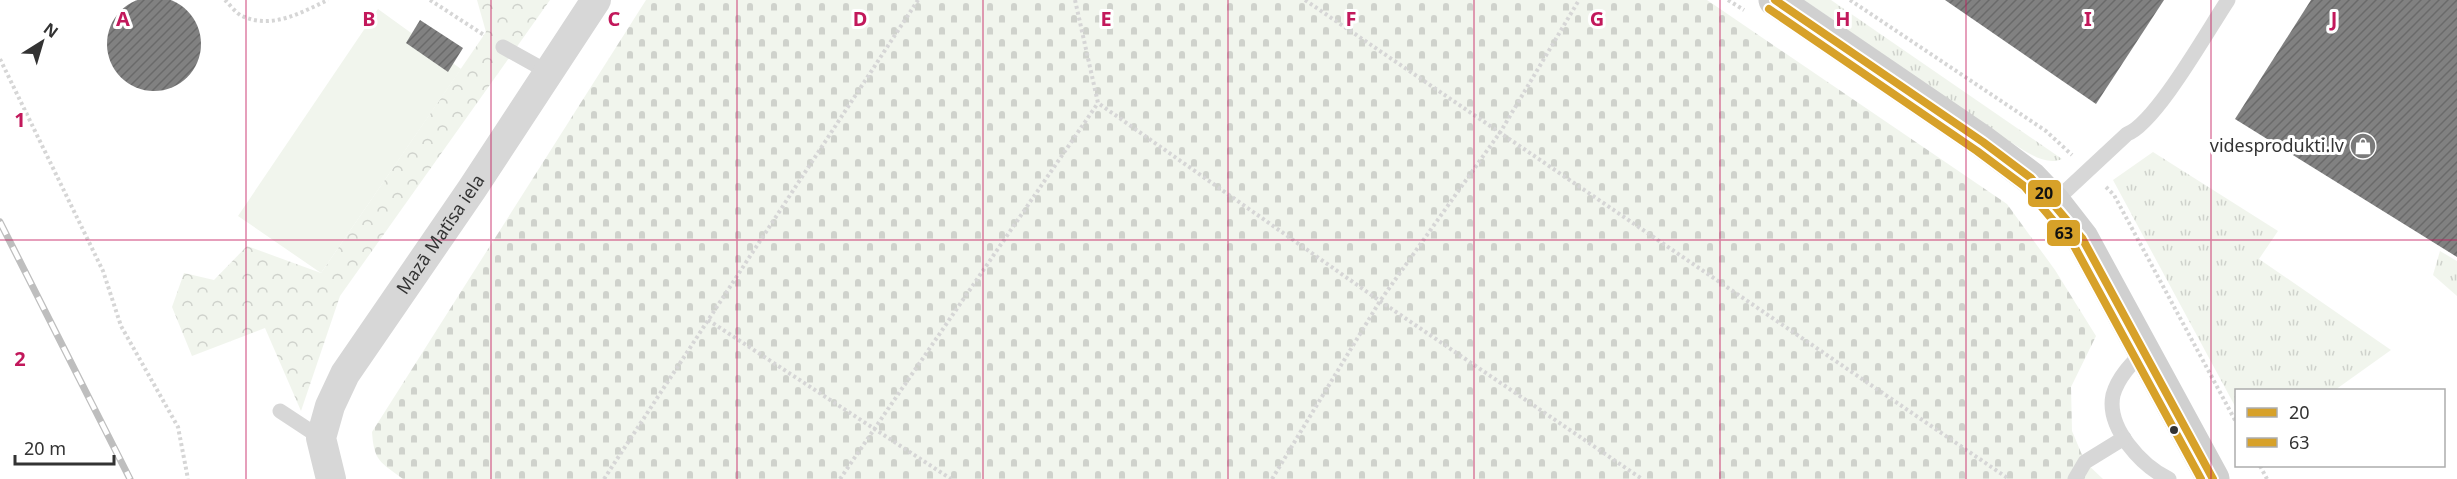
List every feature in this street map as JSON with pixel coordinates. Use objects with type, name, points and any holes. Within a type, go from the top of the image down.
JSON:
[{"type":"street","name":"Mazā Matīsa iela","points":[[331,479],[321,438],[330,406],[345,374],[596,0]]},
{"type":"street","points":[[1762,6],[1983,142],[2031,178],[2054,202],[2082,238],[2145,350],[2213,479]]},
{"type":"lane","points":[[2054,202],[2127,134],[2137,130],[2163,99],[2228,0]]},
{"type":"lane","points":[[503,46],[548,72]]},
{"type":"lane","points":[[2145,350],[2117,383],[2112,397],[2114,415],[2124,438],[2138,458],[2169,479]]},
{"type":"lane","points":[[280,411],[321,438]]},
{"type":"lane","points":[[2075,479],[2085,462],[2124,438]]},
{"type":"path","points":[[225,0],[242,16],[271,22],[298,14],[328,0]]},
{"type":"path","points":[[430,0],[503,46]]},
{"type":"path","points":[[604,479],[918,0]]},
{"type":"path","points":[[1075,0],[1098,103],[1380,301],[1642,479]]},
{"type":"path","points":[[1305,0],[1501,131],[2009,479]]},
{"type":"path","points":[[1272,479],[1380,301],[1501,131],[1578,0]]},
{"type":"path","points":[[1728,0],[1762,6]]},
{"type":"path","points":[[0,59],[104,271],[121,326],[178,427],[188,479]]},
{"type":"path","points":[[840,479],[1098,103]]},
{"type":"path","points":[[708,320],[951,479]]},
{"type":"green space","points":[[477,0],[550,0],[340,296],[301,411],[265,328],[192,356],[172,307],[184,273],[214,280],[247,246],[321,273],[486,32]]},
{"type":"green space","points":[[646,0],[1707,0],[2007,204],[2055,270],[2096,336],[2071,387],[2072,431],[2085,462],[2103,479],[403,479],[380,460],[374,449],[372,432]]},
{"type":"green space","points":[[1804,0],[1831,0],[2062,159],[2048,161],[2041,159],[2007,140]]},
{"type":"green space","points":[[378,9],[461,69],[321,273],[238,216]]},
{"type":"green space","points":[[2153,152],[2278,231],[2259,259],[2391,350],[2336,389],[2235,389],[2235,406],[2113,180]]},
{"type":"green space","points":[[2440,251],[2457,261],[2457,296],[2433,275]]},
{"type":"building","points":[[142,-1],[166,-1],[180,5],[193,18],[200,35],[200,53],[193,70],[180,83],[163,90],[145,90],[128,83],[115,70],[108,53],[108,35],[115,18],[128,5]]},
{"type":"building","points":[[1945,0],[2164,0],[2096,104]]},
{"type":"building","points":[[2311,0],[2457,0],[2457,257],[2235,119]]},
{"type":"building","points":[[420,20],[463,48],[448,72],[406,43]]},
{"type":"railway","points":[[0,222],[130,479]]},
{"type":"transit line","name":"20","points":[[1775,0],[1983,142],[2031,178],[2082,238],[2213,479]]},
{"type":"transit line","name":"63","points":[[1769,9],[1977,151],[2024,186],[2073,244],[2201,479]]},
{"type":"place","name":"videsprodukti.lv","points":[[2363,146]]}]
